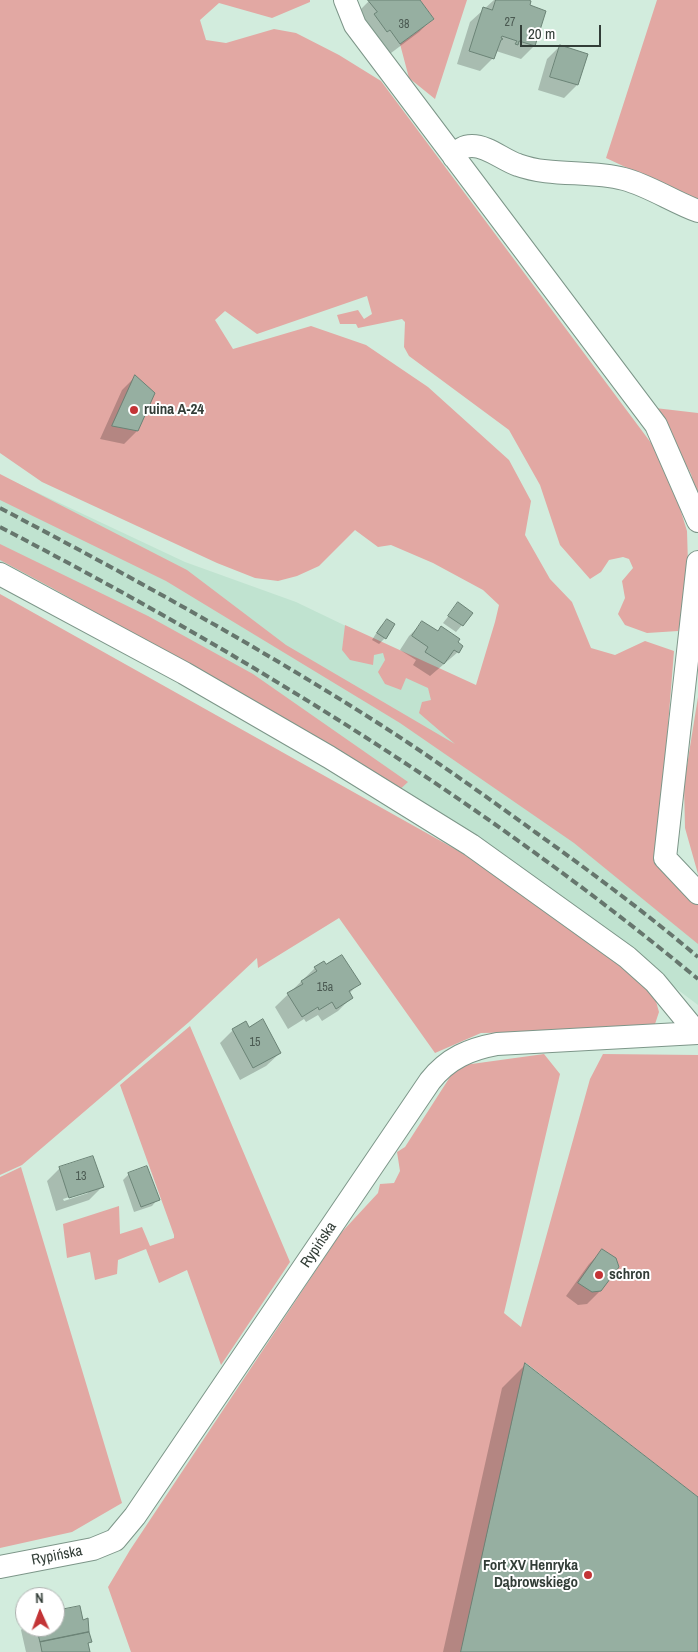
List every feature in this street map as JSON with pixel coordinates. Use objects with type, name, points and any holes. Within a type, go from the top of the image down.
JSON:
[{"type":"street","points":[[345,0],[355,25],[656,425],[698,522]]},
{"type":"street","points":[[454,158],[457,151],[462,148],[477,147],[520,166],[544,170],[598,174],[624,179],[698,211]]},
{"type":"street","points":[[698,562],[666,858],[698,893]]},
{"type":"street","points":[[0,574],[184,673],[329,758],[470,845],[627,958],[655,982],[697,1033]]},
{"type":"street","name":"Rypińska","points":[[0,1567],[93,1548],[115,1540],[135,1516],[430,1081],[447,1063],[471,1050],[498,1044],[697,1033]]},
{"type":"shaded area","points":[[0,0],[310,0],[310,2],[272,18],[219,3],[200,20],[206,40],[226,43],[274,29],[296,33],[339,55],[381,81],[666,463],[687,531],[689,597],[678,631],[647,633],[625,625],[618,614],[625,598],[622,581],[633,568],[629,559],[623,557],[609,560],[601,572],[590,579],[560,545],[540,485],[509,430],[409,356],[404,347],[405,322],[402,319],[358,328],[356,324],[340,324],[337,315],[358,310],[364,319],[372,314],[367,296],[257,334],[225,311],[215,320],[233,349],[311,326],[366,345],[428,387],[509,460],[531,501],[525,535],[550,579],[572,602],[591,648],[615,655],[645,641],[674,651],[660,826],[672,872],[698,905],[698,944],[574,843],[400,723],[166,581],[0,500],[0,474],[187,570],[286,645],[455,744],[419,713],[422,702],[431,700],[428,688],[406,678],[401,690],[385,684],[378,672],[385,660],[383,653],[374,655],[373,665],[350,660],[342,650],[345,625],[476,685],[499,605],[483,590],[433,563],[391,545],[378,547],[355,530],[319,566],[297,576],[278,581],[255,578],[217,563],[42,482],[0,453]]},
{"type":"shaded area","points":[[420,0],[467,0],[435,99],[409,78],[400,44],[434,19]]},
{"type":"shaded area","points":[[657,0],[698,0],[698,201],[606,158]]},
{"type":"shaded area","points":[[655,408],[698,413],[698,500],[691,474]]},
{"type":"shaded area","points":[[0,475],[185,562],[296,602],[473,687],[698,920],[698,1005],[473,836],[0,572]]},
{"type":"shaded area","points":[[0,544],[148,616],[253,674],[408,782],[397,792],[151,644],[0,560]]},
{"type":"shaded area","points":[[0,594],[464,854],[578,928],[652,987],[659,1012],[655,1024],[640,1030],[481,1033],[435,1053],[339,918],[258,968],[257,958],[189,1022],[22,1165],[0,1175]]},
{"type":"shaded area","points":[[698,697],[698,874],[685,828],[684,784]]},
{"type":"shaded area","points":[[190,1026],[290,1262],[221,1365],[187,1270],[159,1283],[146,1249],[118,1260],[117,1274],[95,1280],[90,1252],[67,1258],[63,1224],[119,1206],[120,1234],[142,1227],[150,1246],[174,1238],[120,1085]]},
{"type":"shaded area","points":[[544,1054],[560,1074],[504,1313],[521,1327],[590,1079],[603,1054],[698,1055],[698,1497],[526,1363],[461,1652],[131,1652],[108,1587],[130,1550],[340,1234],[378,1193],[380,1184],[394,1183],[400,1171],[397,1152],[405,1147],[457,1066]]},
{"type":"shaded area","points":[[21,1167],[122,1503],[72,1532],[0,1548],[0,1177]]},
{"type":"building","points":[[368,0],[420,0],[434,19],[400,44],[390,30],[387,32],[374,14],[377,12]]},
{"type":"building","points":[[496,0],[529,0],[531,1],[530,5],[546,11],[535,46],[519,41],[518,45],[515,44],[517,41],[502,36],[501,38],[503,39],[494,59],[469,51],[483,7],[492,10]]},
{"type":"building","points":[[560,45],[588,54],[578,85],[550,77]]},
{"type":"building","name":"ruina A-24","points":[[135,375],[155,393],[138,431],[112,426]]},
{"type":"building","points":[[458,602],[473,613],[463,626],[448,616]]},
{"type":"building","points":[[387,619],[395,624],[386,639],[377,633]]},
{"type":"building","points":[[422,621],[438,631],[441,626],[460,639],[458,642],[463,646],[459,653],[454,650],[444,664],[425,652],[428,647],[412,636]]},
{"type":"building","points":[[342,955],[361,984],[349,991],[353,998],[336,1009],[332,1002],[319,1010],[318,1007],[302,1017],[287,993],[303,984],[301,981],[317,971],[314,967],[324,961],[326,964]]},
{"type":"building","points":[[263,1019],[281,1053],[253,1068],[232,1029],[246,1021],[249,1027]]},
{"type":"building","points":[[93,1156],[104,1187],[69,1198],[59,1167]]},
{"type":"building","points":[[147,1166],[160,1200],[141,1207],[128,1173]]},
{"type":"building","name":"schron","points":[[602,1249],[616,1258],[619,1267],[601,1291],[592,1292],[578,1283]]},
{"type":"building","name":"Fort XV Henryka Dąbrowskiego","points":[[525,1363],[698,1497],[698,1652],[461,1652]]},
{"type":"building","points":[[80,1606],[83,1620],[88,1618],[89,1632],[65,1637],[65,1609]]},
{"type":"building","points":[[89,1632],[92,1642],[88,1643],[90,1652],[42,1652],[40,1642]]},
{"type":"building","points":[[39,1637],[64,1637],[40,1642]]},
{"type":"railway","points":[[0,508],[141,583],[325,690],[391,732],[454,774],[577,862],[698,957]]},
{"type":"railway","points":[[0,527],[183,627],[361,735],[448,792],[533,852],[617,914],[698,979]]},
{"type":"place","name":"ruina A-24","points":[[134,410]]},
{"type":"place","name":"schron","points":[[599,1275]]},
{"type":"place","name":"Fort XV Henryka Dąbrowskiego","points":[[588,1575]]}]
